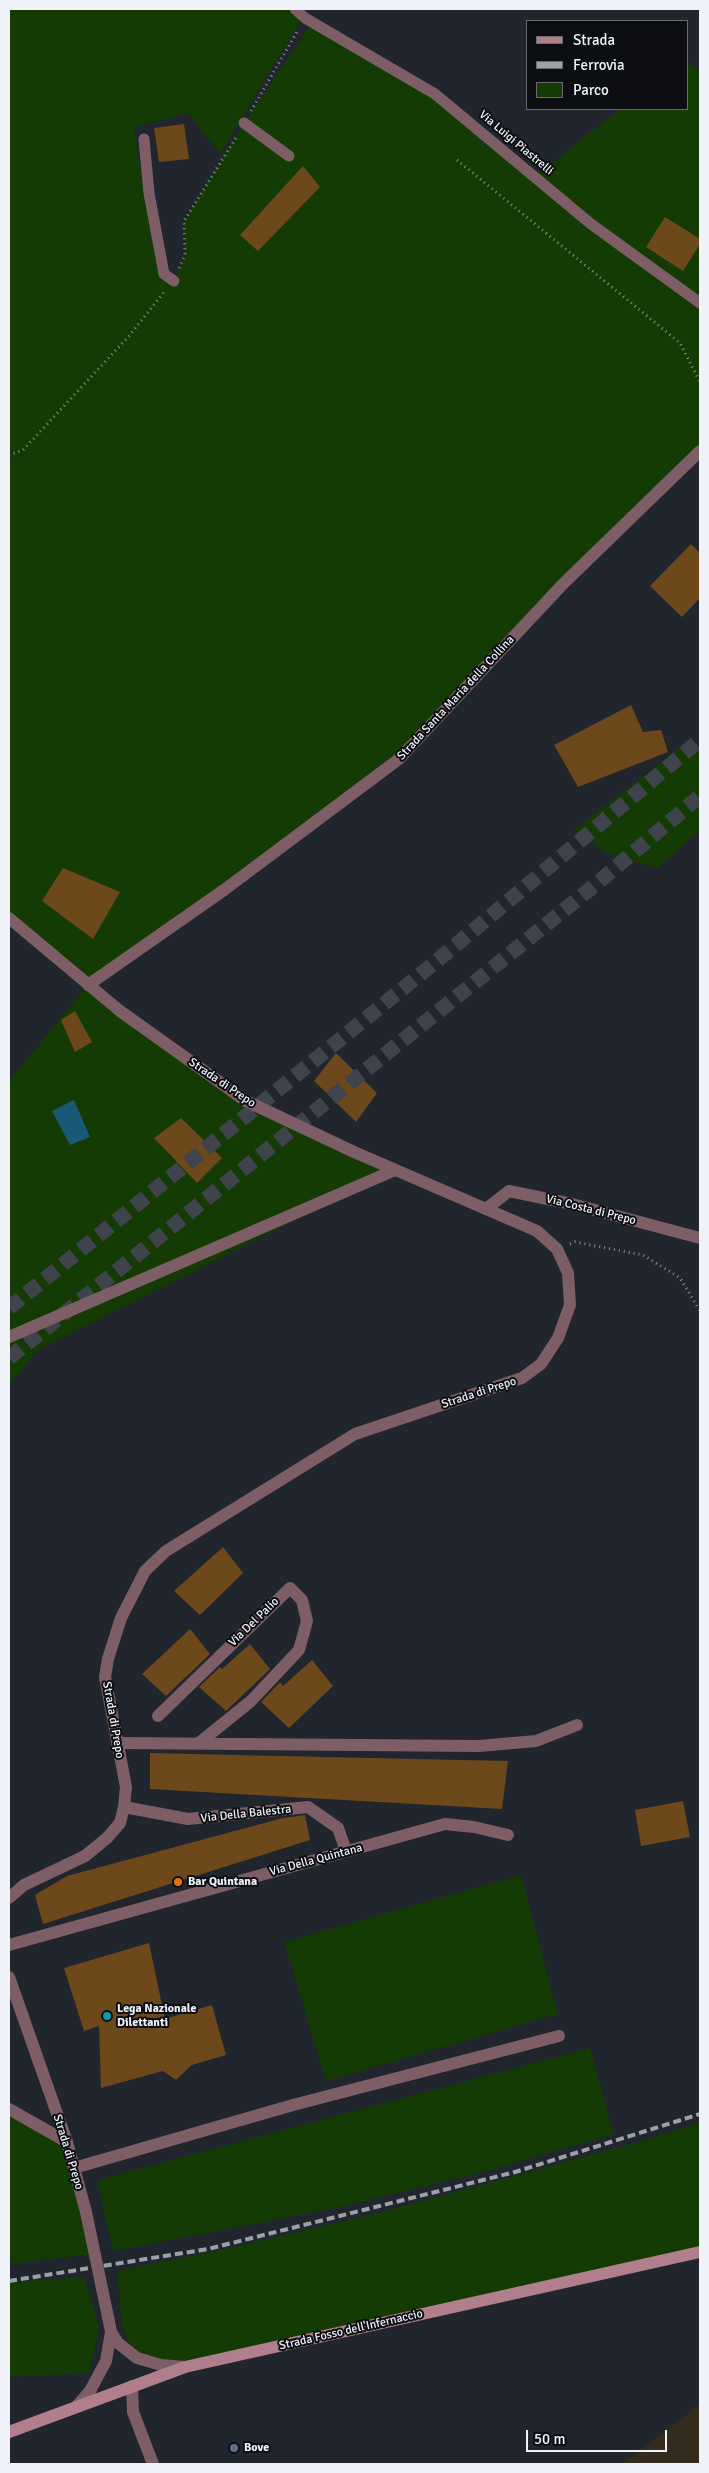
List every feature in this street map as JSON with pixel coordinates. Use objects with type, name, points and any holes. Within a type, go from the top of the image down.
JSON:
[{"type":"main road","name":"Strada Fosso dell'Infernaccio","points":[[9,2432],[185,2368],[700,2252]]},
{"type":"street","name":"Strada Santa Maria della Collina","points":[[88,985],[224,890],[399,759],[563,584],[700,451]]},
{"type":"street","name":"Strada di Prepo","points":[[9,918],[120,1011],[246,1102],[395,1170],[538,1231],[557,1249],[568,1273],[570,1305],[558,1338],[541,1364],[522,1378],[355,1434],[166,1551],[145,1571],[121,1618],[108,1659],[105,1677],[126,1787],[120,1823],[108,1838],[85,1856],[24,1885],[9,1898]]},
{"type":"street","points":[[9,1337],[395,1170]]},
{"type":"street","name":"Via Costa di Prepo","points":[[486,1209],[508,1191],[572,1204],[700,1238]]},
{"type":"street","name":"Via Del Palio","points":[[158,1716],[290,1588],[302,1600],[306,1621],[299,1650],[251,1701],[200,1743]]},
{"type":"street","points":[[117,1743],[479,1746],[536,1741],[577,1725]]},
{"type":"street","name":"Via Della Balestra","points":[[124,1808],[188,1819],[308,1807],[338,1828],[346,1852]]},
{"type":"street","name":"Via Della Quintana","points":[[9,1945],[445,1824],[474,1827],[508,1836]]},
{"type":"street","name":"Strada di Prepo","points":[[9,1977],[67,2142],[86,2212],[111,2332],[118,2344],[137,2358],[185,2368]]},
{"type":"street","points":[[74,2168],[293,2105],[559,2036]]},
{"type":"street","points":[[9,2109],[67,2142]]},
{"type":"street","name":"Strada di Prepo","points":[[77,2406],[90,2391],[106,2362],[111,2332]]},
{"type":"street","points":[[132,2386],[132,2412],[153,2464]]},
{"type":"lane","name":"Via Luigi Piastrelli","points":[[295,9],[305,18],[435,94],[591,224],[700,303]]},
{"type":"lane","points":[[244,123],[290,156]]},
{"type":"lane","points":[[144,139],[149,194],[164,274],[174,281]]},
{"type":"path","points":[[457,160],[680,343],[700,382]]},
{"type":"path","points":[[557,1249],[575,1242],[643,1255],[680,1278],[700,1311]]},
{"type":"shaded area","points":[[700,2404],[700,2464],[622,2464]]},
{"type":"green space","points":[[9,9],[296,9],[304,15],[220,154],[188,113],[134,127],[151,237],[161,280],[174,281],[185,255],[184,221],[244,123],[310,26],[435,94],[538,174],[619,110],[689,110],[689,64],[700,71],[700,451],[399,759],[88,985],[9,918]]},
{"type":"green space","points":[[688,741],[700,752],[700,830],[658,868],[608,854],[574,830]]},
{"type":"green space","points":[[88,985],[246,1101],[395,1170],[38,1350],[9,1385],[9,1081]]},
{"type":"green space","points":[[521,1875],[558,2014],[326,2081],[284,1942]]},
{"type":"green space","points":[[590,2048],[614,2134],[483,2172],[327,2210],[113,2251],[97,2180]]},
{"type":"green space","points":[[9,2109],[67,2142],[95,2254],[9,2264]]},
{"type":"green space","points":[[700,2122],[700,2247],[189,2361],[157,2359],[139,2352],[129,2343],[122,2323],[117,2271],[211,2252],[378,2213],[645,2140]]},
{"type":"green space","points":[[85,2277],[99,2329],[89,2373],[9,2377],[9,2282]]},
{"type":"water","points":[[74,1100],[90,1137],[70,1145],[52,1111]]},
{"type":"building","points":[[184,124],[189,159],[159,162],[154,128]]},
{"type":"building","points":[[303,166],[320,187],[258,251],[240,235]]},
{"type":"building","points":[[665,217],[700,239],[700,244],[683,271],[646,247]]},
{"type":"building","points":[[691,544],[700,553],[700,598],[682,617],[650,586]]},
{"type":"building","points":[[631,705],[643,732],[661,730],[668,752],[578,787],[554,745]]},
{"type":"building","points":[[63,868],[120,892],[93,939],[42,901]]},
{"type":"building","points":[[75,1011],[92,1042],[75,1052],[61,1020]]},
{"type":"building","points":[[336,1053],[377,1093],[356,1122],[314,1081]]},
{"type":"building","points":[[181,1118],[222,1158],[197,1183],[154,1138]]},
{"type":"building","points":[[223,1547],[243,1573],[200,1615],[174,1591]]},
{"type":"building","points":[[190,1629],[210,1654],[166,1696],[142,1674]]},
{"type":"building","points":[[250,1644],[270,1669],[226,1711],[199,1687],[220,1667],[222,1669]]},
{"type":"building","points":[[312,1660],[333,1686],[289,1728],[261,1702],[280,1682],[283,1686]]},
{"type":"building","points":[[150,1753],[508,1761],[502,1809],[150,1789]]},
{"type":"building","points":[[683,1801],[690,1837],[641,1846],[635,1810]]},
{"type":"building","points":[[305,1815],[310,1840],[43,1924],[35,1895],[67,1876],[283,1818]]},
{"type":"building","name":"Lega Nazionale Dilettanti","points":[[149,1943],[165,2019],[212,2005],[226,2055],[192,2065],[176,2080],[163,2071],[101,2088],[99,2026],[84,2031],[64,1968]]},
{"type":"tunnel","points":[[9,1308],[438,960],[700,740]]},
{"type":"tunnel","points":[[9,1358],[589,890],[700,796]]},
{"type":"railway","points":[[9,2281],[208,2249],[515,2172],[700,2114]]},
{"type":"place","name":"Bar Quintana","points":[[178,1882]]},
{"type":"place","name":"Lega Nazionale Dilettanti","points":[[107,2016]]},
{"type":"place","name":"Bove","points":[[234,2448]]}]
